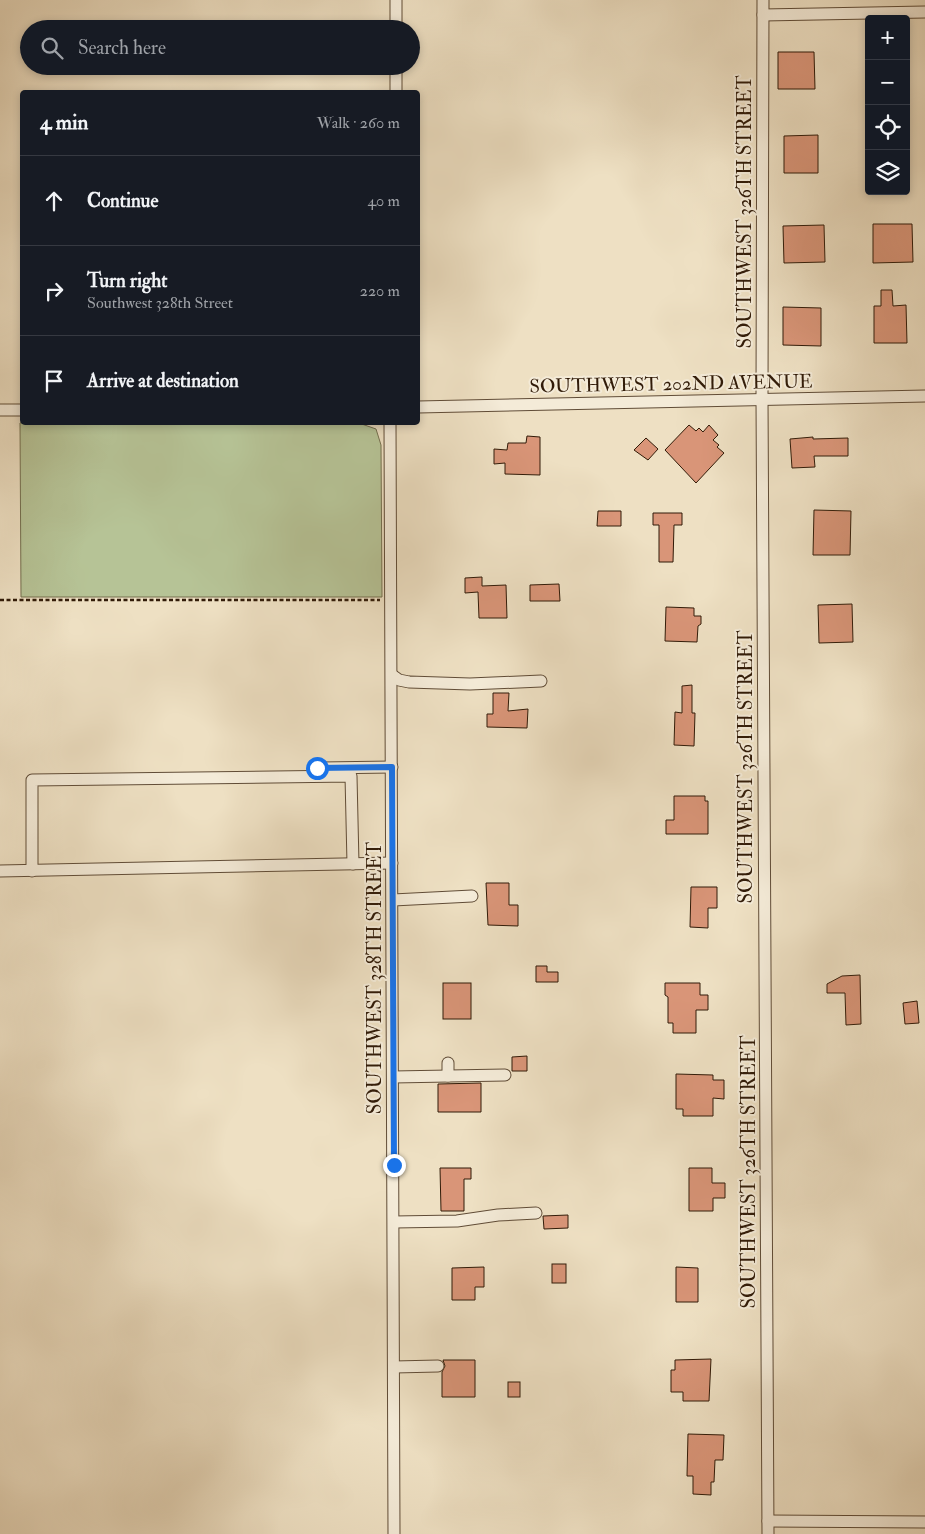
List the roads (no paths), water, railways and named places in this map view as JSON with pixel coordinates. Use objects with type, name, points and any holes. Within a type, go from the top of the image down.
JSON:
[{"type":"street","points":[[396,0],[396,20]]},
{"type":"street","name":"SOUTHWEST 326TH STREET","points":[[763,0],[762,399],[768,1534]]},
{"type":"street","points":[[763,15],[925,12]]},
{"type":"street","points":[[396,75],[396,90]]},
{"type":"street","name":"SOUTHWEST 202ND AVENUE","points":[[420,407],[925,396]]},
{"type":"street","points":[[0,410],[20,410]]},
{"type":"street","name":"SOUTHWEST 328TH STREET","points":[[390,425],[394,1534]]},
{"type":"street","points":[[392,675],[399,680],[409,682],[470,684],[541,681]]},
{"type":"street","points":[[149,772],[392,767]]},
{"type":"street","points":[[32,871],[32,780],[120,778],[352,776],[353,864]]},
{"type":"street","points":[[0,871],[392,863]]},
{"type":"street","points":[[393,900],[472,896]]},
{"type":"street","points":[[448,1063],[448,1076]]},
{"type":"street","points":[[393,1077],[505,1075]]},
{"type":"street","points":[[394,1222],[457,1220],[536,1213]]},
{"type":"street","points":[[394,1367],[438,1366]]},
{"type":"street","points":[[768,1521],[925,1522]]}]
